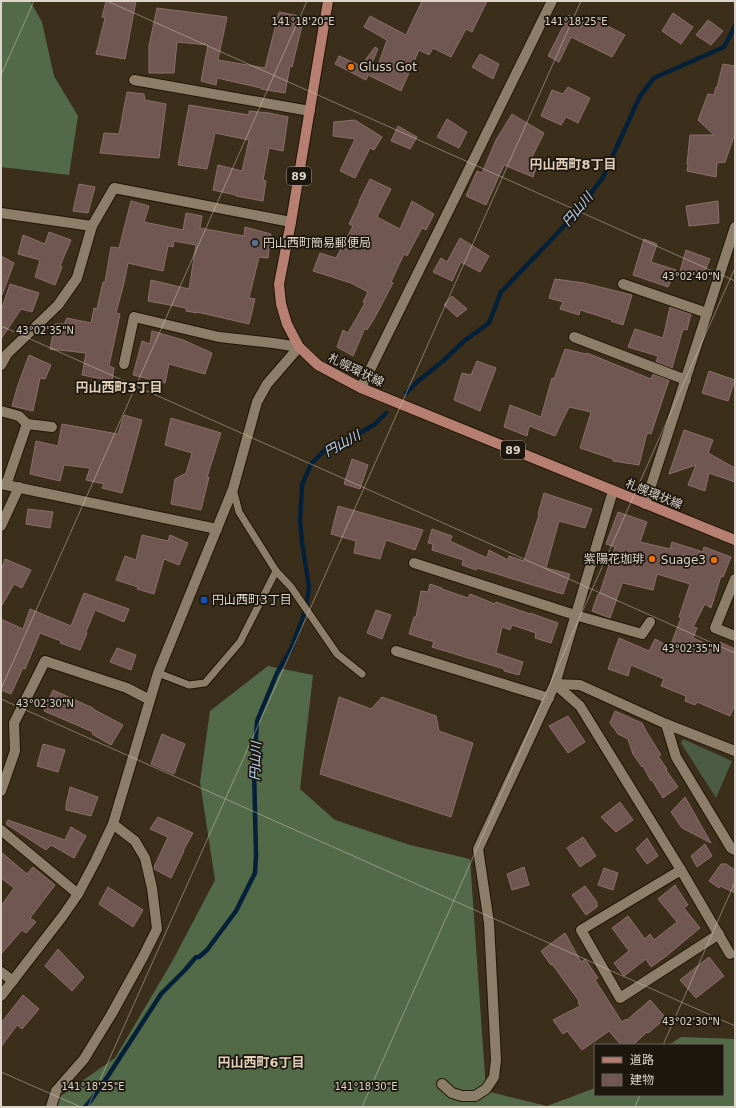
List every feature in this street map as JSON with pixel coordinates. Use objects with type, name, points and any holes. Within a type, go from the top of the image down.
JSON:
[{"type":"main road","name":"札幌環状線","points":[[328,1],[280,284],[281,304],[287,324],[299,347],[318,365],[361,388],[735,540]]},
{"type":"street","points":[[361,388],[552,1]]},
{"type":"street","points":[[134,80],[310,111]]},
{"type":"street","points":[[1,365],[7,354],[58,305],[77,278],[92,226],[114,188],[291,222]]},
{"type":"street","points":[[1,213],[92,226]]},
{"type":"street","points":[[645,504],[735,227]]},
{"type":"street","points":[[623,284],[707,312]]},
{"type":"street","points":[[124,364],[134,317],[219,337],[299,347]]},
{"type":"street","points":[[574,337],[686,380]]},
{"type":"street","points":[[1,996],[62,917],[78,894],[96,860],[112,824],[158,673],[233,489],[257,402],[267,384],[299,347]]},
{"type":"street","points":[[1,410],[19,416],[26,424],[52,427]]},
{"type":"street","points":[[26,424],[3,484],[217,529]]},
{"type":"street","points":[[1,526],[19,487]]},
{"type":"street","points":[[442,1084],[452,1093],[462,1096],[475,1096],[486,1089],[494,1077],[496,1060],[488,923],[478,849],[549,698],[613,491]]},
{"type":"street","points":[[414,563],[575,615],[642,634],[650,622]]},
{"type":"street","points":[[735,579],[715,628],[735,636]]},
{"type":"street","points":[[396,651],[549,698]]},
{"type":"street","points":[[1,790],[15,751],[14,723],[45,661],[127,688],[150,700]]},
{"type":"street","points":[[554,684],[580,685],[666,724],[735,750]]},
{"type":"street","points":[[554,684],[580,706],[681,870],[730,954]]},
{"type":"street","points":[[666,724],[676,756],[731,848],[735,850]]},
{"type":"street","points":[[51,1107],[56,1091],[84,1059],[111,1015],[157,929],[152,888],[145,858],[135,841],[112,824]]},
{"type":"street","points":[[1,830],[78,894]]},
{"type":"street","points":[[681,870],[581,930],[620,998],[719,934]]},
{"type":"street","points":[[1,972],[13,981]]},
{"type":"lane","points":[[233,489],[239,512],[276,571],[291,587],[337,654],[362,674]]},
{"type":"lane","points":[[158,673],[189,685],[205,684],[240,642],[276,571]]},
{"type":"green space","points":[[1,1],[30,1],[42,22],[54,76],[78,116],[69,175],[1,167]]},
{"type":"green space","points":[[268,666],[313,675],[300,789],[335,820],[410,845],[470,859],[486,1091],[547,1106],[594,1088],[594,1096],[724,1096],[724,1044],[670,1044],[681,1037],[735,1039],[735,1107],[45,1107],[115,1058],[173,960],[215,880],[200,782],[210,711]]},
{"type":"green space","points":[[683,739],[732,761],[716,798],[681,743]]},
{"type":"building","points":[[106,1],[136,1],[125,59],[96,54],[105,18],[102,17]]},
{"type":"building","points":[[422,1],[487,1],[472,32],[466,29],[451,57],[433,48],[429,55],[419,50],[401,91],[368,75],[366,80],[335,64],[339,56],[361,66],[375,47],[378,49],[371,65],[377,68],[387,40],[364,27],[370,16],[406,35]]},
{"type":"building","points":[[157,8],[227,17],[218,60],[265,68],[279,12],[304,17],[292,67],[290,66],[285,93],[261,89],[217,78],[216,85],[201,81],[208,45],[177,42],[174,73],[149,73],[149,46]]},
{"type":"building","points":[[673,13],[693,27],[681,44],[662,31]]},
{"type":"building","points":[[569,15],[593,26],[596,20],[625,35],[612,57],[571,37],[559,62],[548,56]]},
{"type":"building","points":[[708,20],[723,31],[711,45],[696,35]]},
{"type":"building","points":[[480,54],[499,64],[493,79],[472,67]]},
{"type":"building","points":[[723,64],[735,66],[735,134],[725,162],[717,163],[716,177],[687,171],[687,164],[690,135],[714,135],[698,120],[708,94],[714,95]]},
{"type":"building","points":[[568,87],[590,98],[578,123],[566,117],[561,125],[541,116],[552,90],[563,94]]},
{"type":"building","points":[[127,92],[144,94],[145,100],[166,104],[159,158],[100,153],[104,133],[119,134]]},
{"type":"building","points":[[189,105],[249,115],[249,111],[288,117],[283,151],[269,148],[263,180],[266,181],[263,201],[213,190],[218,165],[242,171],[249,140],[215,133],[207,169],[178,165]]},
{"type":"building","points":[[512,114],[544,133],[531,159],[538,163],[533,177],[504,165],[486,205],[466,196],[477,171],[482,173],[496,140]]},
{"type":"building","points":[[447,119],[467,132],[459,148],[437,137]]},
{"type":"building","points":[[355,120],[382,137],[374,150],[370,148],[355,178],[340,171],[355,139],[333,136],[334,122]]},
{"type":"building","points":[[398,126],[417,137],[410,149],[391,141]]},
{"type":"building","points":[[370,179],[391,189],[377,217],[400,229],[412,201],[434,214],[426,230],[422,228],[407,256],[404,254],[391,282],[393,283],[374,319],[367,330],[365,328],[353,356],[337,347],[343,330],[348,333],[365,303],[363,302],[368,292],[351,283],[313,271],[320,253],[336,258],[353,226],[349,224]]},
{"type":"building","points":[[79,184],[95,187],[88,213],[73,211]]},
{"type":"building","points":[[131,201],[149,206],[144,222],[183,230],[186,213],[202,216],[200,228],[244,236],[245,227],[271,234],[268,258],[259,257],[249,298],[255,299],[249,324],[197,312],[186,311],[186,308],[148,301],[151,280],[189,289],[196,245],[174,241],[173,247],[168,246],[163,271],[128,263],[116,313],[120,314],[109,366],[114,368],[112,381],[82,375],[86,353],[50,349],[55,324],[64,324],[67,318],[91,323],[94,308],[97,309],[103,282],[105,282],[111,247],[119,248]]},
{"type":"building","points":[[718,201],[719,223],[689,226],[686,206]]},
{"type":"building","points":[[49,232],[71,240],[60,266],[62,267],[55,285],[35,277],[40,260],[18,254],[23,235],[45,244]]},
{"type":"building","points":[[460,238],[489,256],[480,272],[461,262],[452,281],[433,272],[441,258],[447,262]]},
{"type":"building","points":[[644,239],[657,244],[651,262],[676,270],[668,287],[633,275]]},
{"type":"building","points":[[686,250],[710,259],[702,277],[691,274],[690,278],[679,275]]},
{"type":"building","points":[[1,256],[14,263],[2,295],[1,295]]},
{"type":"building","points":[[555,279],[584,283],[632,295],[623,325],[580,310],[579,315],[560,309],[563,302],[549,298]]},
{"type":"building","points":[[10,284],[39,293],[32,312],[21,309],[1,339],[1,311]]},
{"type":"building","points":[[452,296],[467,309],[457,317],[444,305]]},
{"type":"building","points":[[670,307],[691,314],[687,330],[683,329],[672,368],[656,362],[658,356],[628,347],[635,329],[663,338]]},
{"type":"building","points":[[152,331],[183,340],[212,353],[205,374],[169,364],[165,383],[133,375],[142,341],[150,344]]},
{"type":"building","points":[[565,349],[587,353],[651,379],[653,374],[669,380],[651,434],[647,433],[639,465],[613,461],[613,459],[580,448],[591,412],[569,407],[555,436],[529,426],[527,436],[504,427],[510,405],[541,417],[552,378],[554,379]]},
{"type":"building","points":[[29,355],[51,365],[45,379],[40,378],[33,411],[12,406]]},
{"type":"building","points":[[477,361],[496,368],[480,411],[454,400],[462,373],[471,375]]},
{"type":"building","points":[[709,371],[735,380],[728,401],[702,393]]},
{"type":"building","points":[[124,415],[142,420],[122,493],[102,488],[104,484],[86,480],[90,468],[64,465],[60,481],[30,474],[36,441],[58,446],[62,424],[118,434]]},
{"type":"building","points":[[171,418],[221,433],[207,477],[209,477],[201,510],[171,504],[175,479],[186,473],[192,453],[165,445]]},
{"type":"building","points":[[684,430],[713,440],[708,453],[735,468],[735,482],[709,473],[705,491],[688,485],[696,465],[669,474]]},
{"type":"building","points":[[352,459],[368,465],[360,489],[344,484]]},
{"type":"building","points":[[544,493],[592,509],[585,528],[559,521],[546,568],[570,574],[563,594],[477,568],[476,570],[462,565],[463,560],[432,550],[433,544],[428,543],[432,529],[452,536],[450,541],[487,558],[489,550],[508,560],[509,556],[524,561],[539,515]]},
{"type":"building","points":[[338,506],[423,530],[415,550],[386,540],[380,559],[354,553],[356,541],[331,534]]},
{"type":"building","points":[[28,509],[53,512],[50,528],[26,524]]},
{"type":"building","points":[[618,512],[647,522],[640,542],[670,549],[672,542],[703,552],[704,547],[731,557],[723,577],[721,576],[711,608],[705,604],[693,627],[697,628],[693,638],[717,648],[720,642],[735,649],[735,704],[730,716],[697,702],[695,705],[685,701],[686,696],[661,686],[664,679],[631,665],[628,676],[608,669],[619,638],[649,651],[655,639],[670,647],[681,618],[679,617],[690,584],[657,574],[653,590],[623,583],[610,618],[592,611],[615,547],[606,544]]},
{"type":"building","points":[[142,535],[168,541],[170,535],[188,543],[179,565],[164,559],[154,594],[116,580],[125,556],[136,560]]},
{"type":"building","points":[[5,559],[31,570],[22,588],[14,584],[1,607],[1,570]]},
{"type":"building","points":[[430,584],[468,598],[470,594],[495,604],[496,602],[558,623],[551,643],[535,638],[536,633],[512,625],[510,630],[502,627],[496,653],[523,662],[519,675],[432,647],[434,642],[409,634],[414,617],[416,617],[421,591],[428,592]]},
{"type":"building","points":[[84,593],[129,609],[124,622],[95,610],[80,650],[60,643],[61,641],[40,633],[25,669],[23,668],[11,694],[1,690],[1,619],[23,629],[30,609],[71,626]]},
{"type":"building","points":[[376,610],[391,615],[382,639],[367,633]]},
{"type":"building","points":[[117,648],[136,655],[131,670],[110,662]]},
{"type":"building","points":[[53,690],[93,708],[123,725],[111,745],[92,734],[93,732],[44,711]]},
{"type":"building","points":[[339,697],[371,709],[382,697],[436,716],[439,731],[473,743],[451,817],[320,774]]},
{"type":"building","points":[[615,711],[642,723],[661,755],[658,756],[678,787],[663,798],[643,766],[642,767],[633,754],[628,739],[618,734],[610,723]]},
{"type":"building","points":[[568,716],[585,742],[568,753],[549,726]]},
{"type":"building","points":[[162,734],[185,744],[174,774],[151,764]]},
{"type":"building","points":[[43,744],[65,750],[58,772],[37,766]]},
{"type":"building","points":[[70,787],[98,797],[91,816],[66,810]]},
{"type":"building","points":[[685,797],[711,843],[682,828],[671,812]]},
{"type":"building","points":[[620,802],[633,820],[616,832],[601,817]]},
{"type":"building","points":[[158,817],[193,833],[171,878],[154,869],[168,837],[150,829]]},
{"type":"building","points":[[8,820],[65,840],[71,827],[86,836],[74,858],[51,845],[46,850],[6,824]]},
{"type":"building","points":[[583,837],[596,856],[580,867],[567,848]]},
{"type":"building","points":[[647,838],[658,856],[647,864],[636,849]]},
{"type":"building","points":[[705,844],[712,856],[697,867],[691,856]]},
{"type":"building","points":[[1,852],[27,874],[33,867],[55,885],[30,918],[36,922],[26,933],[22,930],[1,954],[1,906],[14,888],[1,878]]},
{"type":"building","points":[[721,864],[726,864],[735,870],[735,893],[720,886],[719,888],[709,881]]},
{"type":"building","points":[[524,867],[529,885],[512,890],[507,874]]},
{"type":"building","points":[[604,868],[618,873],[613,890],[598,885]]},
{"type":"building","points":[[675,885],[688,905],[684,908],[700,928],[651,967],[646,959],[624,976],[614,963],[629,951],[612,928],[628,916],[645,939],[650,934],[654,940],[677,922],[658,899]]},
{"type":"building","points":[[585,886],[597,902],[597,907],[586,915],[572,895]]},
{"type":"building","points":[[108,887],[143,910],[133,927],[99,904]]},
{"type":"building","points":[[565,933],[581,962],[585,959],[598,978],[595,980],[622,1022],[626,1019],[627,1020],[650,1000],[666,1018],[634,1044],[620,1044],[609,1031],[582,1050],[567,1031],[563,1034],[553,1020],[580,1006],[579,1001],[541,951]]},
{"type":"building","points":[[58,949],[84,977],[72,991],[45,966]]},
{"type":"building","points":[[709,957],[724,976],[696,998],[680,980]]},
{"type":"building","points":[[23,995],[39,1009],[22,1029],[17,1025],[1,1047],[1,1023]]},
{"type":"waterway","name":"円山川","points":[[406,393],[464,341],[489,323],[501,292],[578,211],[603,177],[640,96],[654,78],[724,47],[735,26]]},
{"type":"waterway","name":"円山川","points":[[85,1107],[108,1076],[161,994],[196,957],[199,957],[207,950],[236,911],[255,873],[254,768],[257,721],[277,673],[291,649],[306,609],[309,587],[300,521],[302,485],[311,464],[326,449],[352,438],[375,424],[386,413]]},
{"type":"place","name":"Gluss Got","points":[[351,67]]},
{"type":"place","name":"円山西町簡易郵便局","points":[[255,243]]},
{"type":"place","name":"紫陽花珈琲","points":[[652,559]]},
{"type":"place","name":"Suage3","points":[[714,560]]},
{"type":"place","name":"円山西町3丁目","points":[[204,600]]},
{"type":"district","name":"円山西町8丁目","points":[[573,164]]},
{"type":"district","name":"円山西町3丁目","points":[[119,387]]},
{"type":"district","name":"円山西町6丁目","points":[[261,1062]]}]
